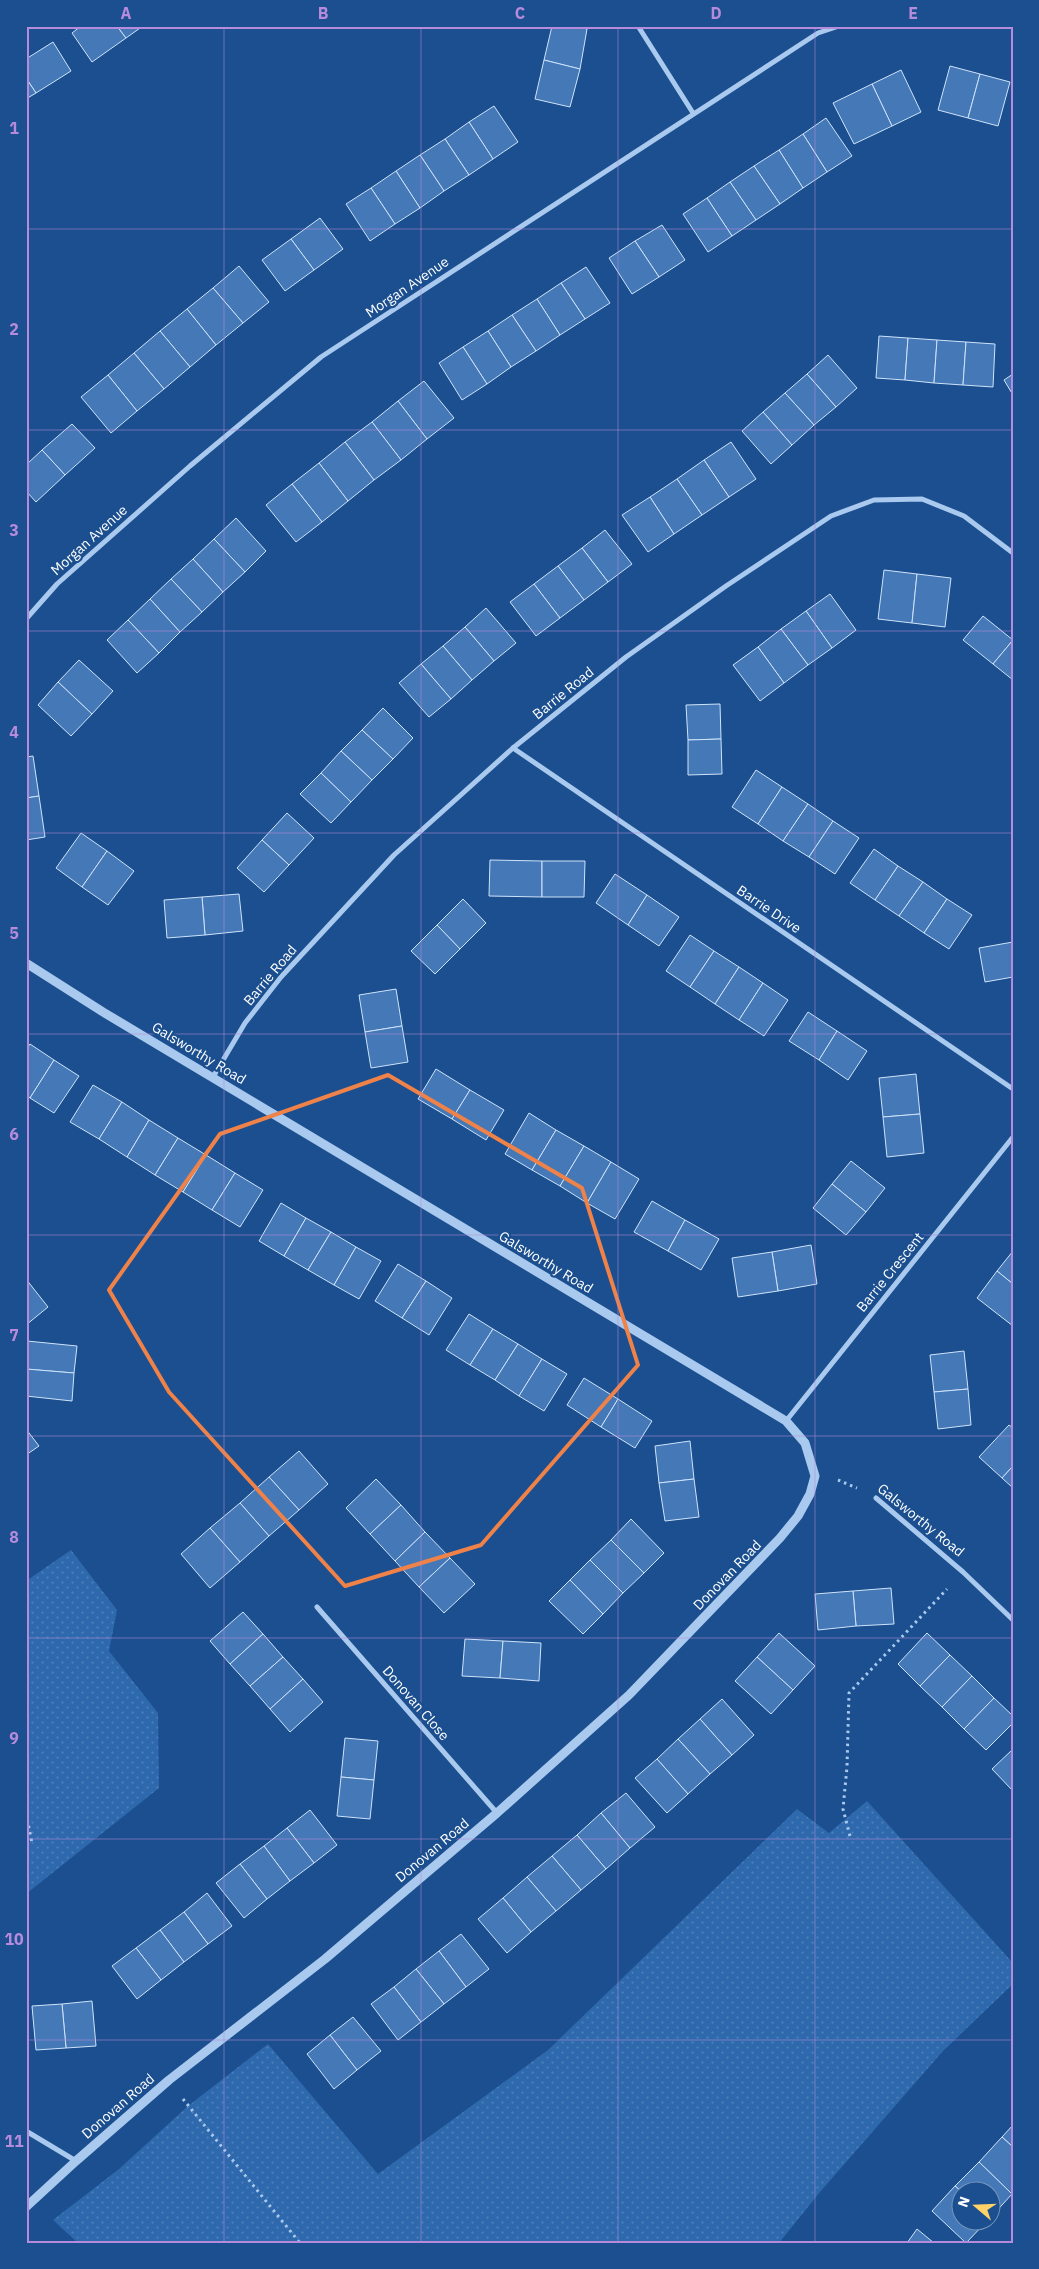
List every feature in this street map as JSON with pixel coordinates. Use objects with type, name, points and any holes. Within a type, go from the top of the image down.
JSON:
[{"type":"street","points":[[638,26],[694,113]]},
{"type":"street","name":"Morgan Avenue","points":[[26,618],[57,584],[183,472],[321,357],[818,33],[839,26]]},
{"type":"street","name":"Barrie Road","points":[[213,1077],[245,1023],[281,976],[394,855],[512,748],[626,657],[726,586],[831,516],[874,500],[922,499],[964,516],[1013,553]]},
{"type":"street","name":"Barrie Drive","points":[[512,748],[1013,1089]]},
{"type":"street","name":"Galsworthy Road","points":[[26,963],[103,1012],[786,1421],[805,1443],[815,1476]]},
{"type":"street","name":"Barrie Crescent","points":[[786,1421],[1013,1137]]},
{"type":"street","name":"Donovan Road","points":[[26,2207],[169,2080],[325,1959],[497,1813],[629,1695],[735,1588],[780,1538],[798,1516],[810,1494],[815,1476]]},
{"type":"street","name":"Galsworthy Road","points":[[876,1498],[963,1572],[1013,1620]]},
{"type":"street","name":"Donovan Close","points":[[317,1607],[497,1813]]},
{"type":"street","points":[[26,2131],[76,2161]]},
{"type":"path","name":"Galsworthy Road","points":[[815,1476],[845,1482],[876,1498]]},
{"type":"path","points":[[850,1836],[842,1809],[847,1767],[849,1693],[963,1572]]},
{"type":"path","points":[[26,1813],[32,1843]]},
{"type":"path","points":[[169,2080],[300,2243]]},
{"type":"highlighted area","points":[[388,1075],[582,1188],[638,1365],[481,1545],[345,1586],[169,1392],[109,1290],[220,1134]]},
{"type":"shaded area","points":[[71,1550],[117,1610],[109,1651],[158,1713],[159,1788],[26,1894],[26,1581]]},
{"type":"shaded area","points":[[867,1801],[1013,1963],[1013,1984],[943,2051],[820,2192],[779,2243],[78,2243],[53,2220],[119,2169],[188,2106],[268,2044],[378,2174],[548,2050],[797,1809],[829,1833]]},
{"type":"building","points":[[81,26],[117,26],[126,38],[92,62],[72,33]]},
{"type":"building","points":[[117,26],[143,26],[126,38]]},
{"type":"building","points":[[552,26],[576,26],[587,29],[580,69],[544,60]]},
{"type":"building","points":[[53,42],[71,71],[36,93],[26,78],[26,59]]},
{"type":"building","points":[[544,60],[580,69],[570,107],[535,99]]},
{"type":"building","points":[[950,66],[980,74],[968,118],[938,110]]},
{"type":"building","points":[[901,70],[921,112],[892,126],[872,84]]},
{"type":"building","points":[[980,74],[1010,82],[998,126],[968,118]]},
{"type":"building","points":[[26,78],[36,93],[26,99]]},
{"type":"building","points":[[872,84],[892,126],[854,144],[833,103]]},
{"type":"building","points":[[494,106],[518,142],[493,159],[469,122]]},
{"type":"building","points":[[826,118],[852,156],[827,172],[803,134]]},
{"type":"building","points":[[469,122],[493,159],[469,175],[445,139]]},
{"type":"building","points":[[803,134],[827,172],[803,188],[779,150]]},
{"type":"building","points":[[445,139],[469,175],[444,191],[420,155]]},
{"type":"building","points":[[779,150],[803,188],[780,204],[754,166]]},
{"type":"building","points":[[420,155],[444,191],[420,208],[396,171]]},
{"type":"building","points":[[754,166],[780,204],[756,220],[730,182]]},
{"type":"building","points":[[396,171],[420,208],[395,224],[371,188]]},
{"type":"building","points":[[730,182],[756,220],[732,236],[707,198]]},
{"type":"building","points":[[371,188],[395,224],[370,241],[346,204]]},
{"type":"building","points":[[707,198],[732,236],[708,252],[683,214]]},
{"type":"building","points":[[320,218],[343,249],[314,270],[291,239]]},
{"type":"building","points":[[662,225],[685,260],[659,277],[635,241]]},
{"type":"building","points":[[291,239],[314,270],[285,291],[262,260]]},
{"type":"building","points":[[635,241],[659,277],[632,294],[609,258]]},
{"type":"building","points":[[239,266],[269,302],[243,323],[213,288]]},
{"type":"building","points":[[586,267],[610,303],[585,319],[561,283]]},
{"type":"building","points":[[561,283],[585,319],[560,335],[537,299]]},
{"type":"building","points":[[213,288],[243,323],[216,345],[187,309]]},
{"type":"building","points":[[537,299],[560,335],[536,351],[512,315]]},
{"type":"building","points":[[187,309],[216,345],[190,367],[160,331]]},
{"type":"building","points":[[512,315],[536,351],[511,367],[488,331]]},
{"type":"building","points":[[160,331],[190,367],[164,389],[134,353]]},
{"type":"building","points":[[488,331],[511,367],[487,384],[463,347]]},
{"type":"building","points":[[879,336],[908,338],[905,380],[876,378]]},
{"type":"building","points":[[908,338],[937,340],[934,383],[905,380]]},
{"type":"building","points":[[937,340],[966,342],[963,385],[934,383]]},
{"type":"building","points":[[966,342],[995,344],[993,387],[963,385]]},
{"type":"building","points":[[463,347],[487,384],[462,400],[439,363]]},
{"type":"building","points":[[134,353],[164,389],[137,411],[108,375]]},
{"type":"building","points":[[828,355],[857,388],[836,407],[807,374]]},
{"type":"building","points":[[807,374],[836,407],[814,425],[785,393]]},
{"type":"building","points":[[1013,374],[1013,395],[1004,380]]},
{"type":"building","points":[[108,375],[137,411],[111,433],[81,397]]},
{"type":"building","points":[[424,381],[454,418],[427,439],[398,401]]},
{"type":"building","points":[[785,393],[814,425],[792,445],[763,412]]},
{"type":"building","points":[[398,401],[427,439],[401,460],[372,422]]},
{"type":"building","points":[[763,412],[792,445],[771,464],[742,431]]},
{"type":"building","points":[[372,422],[401,460],[374,480],[345,442]]},
{"type":"building","points":[[72,424],[95,448],[65,475],[42,450]]},
{"type":"building","points":[[345,442],[374,480],[348,501],[319,463]]},
{"type":"building","points":[[731,442],[756,479],[729,497],[704,460]]},
{"type":"building","points":[[42,450],[65,475],[36,502],[26,491],[26,465]]},
{"type":"building","points":[[704,460],[729,497],[702,515],[677,479]]},
{"type":"building","points":[[319,463],[348,501],[322,522],[292,484]]},
{"type":"building","points":[[677,479],[702,515],[674,534],[650,497]]},
{"type":"building","points":[[292,484],[322,522],[296,542],[266,505]]},
{"type":"building","points":[[650,497],[674,534],[648,552],[622,515]]},
{"type":"building","points":[[236,518],[266,551],[245,572],[214,539]]},
{"type":"building","points":[[605,530],[632,564],[608,582],[582,548]]},
{"type":"building","points":[[214,539],[245,572],[223,592],[193,559]]},
{"type":"building","points":[[582,548],[608,582],[584,600],[558,566]]},
{"type":"building","points":[[193,559],[223,592],[202,612],[171,579]]},
{"type":"building","points":[[558,566],[584,600],[560,618],[534,584]]},
{"type":"building","points":[[884,570],[917,574],[912,623],[878,619]]},
{"type":"building","points":[[917,574],[951,578],[945,627],[912,623]]},
{"type":"building","points":[[171,579],[202,612],[180,632],[150,599]]},
{"type":"building","points":[[534,584],[560,618],[536,636],[510,602]]},
{"type":"building","points":[[830,594],[856,630],[832,648],[806,611]]},
{"type":"building","points":[[150,599],[180,632],[159,653],[128,620]]},
{"type":"building","points":[[486,608],[516,643],[494,661],[465,627]]},
{"type":"building","points":[[806,611],[832,648],[808,665],[781,629]]},
{"type":"building","points":[[983,616],[1013,640],[993,664],[963,640]]},
{"type":"building","points":[[128,620],[159,653],[137,673],[107,640]]},
{"type":"building","points":[[465,627],[494,661],[472,680],[443,646]]},
{"type":"building","points":[[781,629],[808,665],[784,683],[758,647]]},
{"type":"building","points":[[1013,640],[1013,680],[993,664]]},
{"type":"building","points":[[443,646],[472,680],[451,699],[421,664]]},
{"type":"building","points":[[758,647],[784,683],[760,701],[733,665]]},
{"type":"building","points":[[79,660],[113,691],[92,714],[58,682]]},
{"type":"building","points":[[421,664],[451,699],[429,717],[399,683]]},
{"type":"building","points":[[58,682],[92,714],[71,736],[38,705]]},
{"type":"building","points":[[720,704],[721,739],[688,740],[686,705]]},
{"type":"building","points":[[383,708],[413,738],[393,759],[362,730]]},
{"type":"building","points":[[362,730],[393,759],[372,780],[341,751]]},
{"type":"building","points":[[721,739],[722,774],[688,775],[688,740]]},
{"type":"building","points":[[341,751],[372,780],[351,802],[321,773]]},
{"type":"building","points":[[33,756],[39,796],[26,798],[26,757]]},
{"type":"building","points":[[756,770],[782,787],[758,824],[732,807]]},
{"type":"building","points":[[321,773],[351,802],[331,823],[300,794]]},
{"type":"building","points":[[782,787],[808,804],[783,841],[758,824]]},
{"type":"building","points":[[39,796],[45,837],[26,840],[26,798]]},
{"type":"building","points":[[808,804],[833,821],[809,857],[783,841]]},
{"type":"building","points":[[287,813],[314,838],[289,865],[262,840]]},
{"type":"building","points":[[833,821],[859,838],[835,874],[809,857]]},
{"type":"building","points":[[81,833],[107,851],[82,887],[56,868]]},
{"type":"building","points":[[262,840],[289,865],[264,892],[237,868]]},
{"type":"building","points":[[874,849],[898,866],[875,900],[850,883]]},
{"type":"building","points":[[107,851],[134,871],[108,905],[82,887]]},
{"type":"building","points":[[490,860],[542,861],[542,897],[489,896]]},
{"type":"building","points":[[542,861],[585,861],[584,897],[542,897]]},
{"type":"building","points":[[898,866],[923,882],[899,916],[875,900]]},
{"type":"building","points":[[615,874],[647,895],[628,925],[596,903]]},
{"type":"building","points":[[923,882],[947,899],[924,933],[899,916]]},
{"type":"building","points":[[239,894],[243,931],[205,935],[202,897]]},
{"type":"building","points":[[647,895],[679,917],[659,946],[628,925]]},
{"type":"building","points":[[202,897],[205,935],[167,938],[164,900]]},
{"type":"building","points":[[463,899],[486,923],[460,949],[437,925]]},
{"type":"building","points":[[947,899],[972,915],[949,949],[924,933]]},
{"type":"building","points":[[437,925],[460,949],[435,974],[411,951]]},
{"type":"building","points":[[690,935],[714,951],[690,987],[666,971]]},
{"type":"building","points":[[1013,942],[1013,977],[985,982],[979,948]]},
{"type":"building","points":[[714,951],[739,967],[715,1004],[690,987]]},
{"type":"building","points":[[739,967],[763,983],[739,1020],[715,1004]]},
{"type":"building","points":[[763,983],[788,1000],[764,1036],[739,1020]]},
{"type":"building","points":[[396,989],[402,1026],[365,1032],[359,995]]},
{"type":"building","points":[[808,1012],[837,1031],[819,1060],[789,1041]]},
{"type":"building","points":[[402,1026],[408,1062],[371,1068],[365,1032]]},
{"type":"building","points":[[837,1031],[867,1051],[848,1080],[819,1060]]},
{"type":"building","points":[[30,1044],[54,1060],[30,1098],[26,1095],[26,1050]]},
{"type":"building","points":[[54,1060],[79,1076],[54,1113],[30,1098]]},
{"type":"building","points":[[436,1069],[470,1090],[452,1119],[418,1099]]},
{"type":"building","points":[[916,1074],[920,1114],[883,1117],[879,1078]]},
{"type":"building","points":[[93,1085],[122,1102],[99,1139],[70,1122]]},
{"type":"building","points":[[470,1090],[504,1110],[486,1140],[452,1119]]},
{"type":"building","points":[[122,1102],[149,1120],[127,1157],[99,1139]]},
{"type":"building","points":[[529,1113],[556,1130],[532,1170],[505,1154]]},
{"type":"building","points":[[920,1114],[924,1153],[887,1157],[883,1117]]},
{"type":"building","points":[[149,1120],[178,1138],[155,1175],[127,1157]]},
{"type":"building","points":[[556,1130],[584,1146],[560,1186],[532,1170]]},
{"type":"building","points":[[178,1138],[206,1155],[183,1192],[155,1175]]},
{"type":"building","points":[[584,1146],[611,1162],[587,1203],[560,1186]]},
{"type":"building","points":[[206,1155],[235,1173],[212,1210],[183,1192]]},
{"type":"building","points":[[851,1161],[885,1188],[866,1212],[832,1184]]},
{"type":"building","points":[[611,1162],[639,1179],[615,1219],[587,1203]]},
{"type":"building","points":[[235,1173],[263,1190],[240,1227],[212,1210]]},
{"type":"building","points":[[832,1184],[866,1212],[846,1235],[813,1208]]},
{"type":"building","points":[[652,1201],[685,1220],[668,1251],[634,1232]]},
{"type":"building","points":[[281,1203],[306,1218],[284,1256],[259,1241]]},
{"type":"building","points":[[306,1218],[331,1232],[308,1270],[284,1256]]},
{"type":"building","points":[[685,1220],[719,1239],[701,1270],[668,1251]]},
{"type":"building","points":[[331,1232],[356,1247],[334,1285],[308,1270]]},
{"type":"building","points":[[811,1245],[817,1284],[778,1291],[772,1252]]},
{"type":"building","points":[[356,1247],[381,1261],[359,1299],[334,1285]]},
{"type":"building","points":[[1013,1251],[1013,1284],[997,1271]]},
{"type":"building","points":[[772,1252],[778,1291],[738,1297],[732,1258]]},
{"type":"building","points":[[398,1264],[426,1281],[402,1318],[375,1301]]},
{"type":"building","points":[[997,1271],[1013,1284],[1013,1326],[977,1298]]},
{"type":"building","points":[[26,1279],[48,1307],[26,1325]]},
{"type":"building","points":[[426,1281],[452,1298],[429,1335],[402,1318]]},
{"type":"building","points":[[469,1314],[493,1329],[470,1365],[446,1350]]},
{"type":"building","points":[[493,1329],[518,1344],[495,1380],[470,1365]]},
{"type":"building","points":[[27,1341],[77,1346],[74,1373],[26,1369]]},
{"type":"building","points":[[518,1344],[542,1359],[519,1396],[495,1380]]},
{"type":"building","points":[[964,1351],[968,1389],[934,1392],[930,1355]]},
{"type":"building","points":[[542,1359],[567,1374],[544,1411],[519,1396]]},
{"type":"building","points":[[26,1369],[74,1373],[72,1401],[26,1396]]},
{"type":"building","points":[[584,1378],[618,1399],[601,1427],[567,1405]]},
{"type":"building","points":[[968,1389],[971,1425],[938,1429],[934,1392]]},
{"type":"building","points":[[618,1399],[652,1421],[635,1448],[601,1427]]},
{"type":"building","points":[[1009,1425],[1013,1428],[1013,1466],[1002,1478],[979,1457]]},
{"type":"building","points":[[26,1429],[39,1446],[26,1455]]},
{"type":"building","points":[[690,1441],[694,1479],[659,1483],[655,1446]]},
{"type":"building","points":[[299,1451],[328,1484],[299,1510],[269,1477]]},
{"type":"building","points":[[1013,1466],[1013,1488],[1002,1478]]},
{"type":"building","points":[[269,1477],[299,1510],[269,1536],[240,1503]]},
{"type":"building","points":[[376,1479],[401,1505],[370,1534],[346,1508]]},
{"type":"building","points":[[694,1479],[699,1517],[665,1521],[659,1483]]},
{"type":"building","points":[[240,1503],[269,1536],[240,1562],[210,1528]]},
{"type":"building","points":[[401,1505],[425,1532],[395,1561],[370,1534]]},
{"type":"building","points":[[631,1519],[664,1553],[644,1573],[611,1540]]},
{"type":"building","points":[[210,1528],[240,1562],[210,1588],[181,1554]]},
{"type":"building","points":[[425,1532],[450,1558],[419,1587],[395,1561]]},
{"type":"building","points":[[611,1540],[644,1573],[623,1593],[590,1560]]},
{"type":"building","points":[[450,1558],[475,1584],[444,1613],[419,1587]]},
{"type":"building","points":[[590,1560],[623,1593],[603,1614],[570,1580]]},
{"type":"building","points":[[570,1580],[603,1614],[583,1634],[549,1601]]},
{"type":"building","points":[[891,1588],[894,1624],[856,1626],[853,1591]]},
{"type":"building","points":[[853,1591],[856,1626],[818,1630],[815,1594]]},
{"type":"building","points":[[243,1612],[263,1634],[230,1664],[210,1641]]},
{"type":"building","points":[[779,1633],[815,1666],[793,1690],[757,1657]]},
{"type":"building","points":[[927,1633],[950,1655],[920,1686],[898,1664]]},
{"type":"building","points":[[263,1634],[283,1657],[250,1686],[230,1664]]},
{"type":"building","points":[[465,1639],[503,1641],[500,1678],[462,1676]]},
{"type":"building","points":[[503,1641],[541,1643],[539,1681],[500,1678]]},
{"type":"building","points":[[950,1655],[972,1676],[942,1707],[920,1686]]},
{"type":"building","points":[[283,1657],[303,1679],[270,1709],[250,1686]]},
{"type":"building","points":[[757,1657],[793,1690],[771,1714],[735,1681]]},
{"type":"building","points":[[972,1676],[994,1698],[964,1729],[942,1707]]},
{"type":"building","points":[[303,1679],[323,1702],[290,1732],[270,1709]]},
{"type":"building","points":[[994,1698],[1013,1716],[1013,1723],[986,1750],[964,1729]]},
{"type":"building","points":[[722,1699],[754,1735],[732,1755],[700,1719]]},
{"type":"building","points":[[700,1719],[732,1755],[710,1774],[678,1739]]},
{"type":"building","points":[[345,1738],[378,1741],[374,1780],[341,1777]]},
{"type":"building","points":[[678,1739],[710,1774],[688,1794],[657,1759]]},
{"type":"building","points":[[1013,1749],[1013,1791],[992,1769]]},
{"type":"building","points":[[657,1759],[688,1794],[667,1813],[635,1778]]},
{"type":"building","points":[[341,1777],[374,1780],[370,1819],[337,1816]]},
{"type":"building","points":[[626,1793],[655,1827],[630,1848],[601,1813]]},
{"type":"building","points":[[310,1810],[337,1845],[314,1863],[287,1828]]},
{"type":"building","points":[[601,1813],[630,1848],[606,1869],[577,1835]]},
{"type":"building","points":[[287,1828],[314,1863],[290,1881],[264,1846]]},
{"type":"building","points":[[577,1835],[606,1869],[581,1890],[552,1856]]},
{"type":"building","points":[[264,1846],[290,1881],[267,1899],[240,1864]]},
{"type":"building","points":[[552,1856],[581,1890],[556,1911],[527,1877]]},
{"type":"building","points":[[240,1864],[267,1899],[244,1918],[216,1883]]},
{"type":"building","points":[[527,1877],[556,1911],[531,1932],[503,1898]]},
{"type":"building","points":[[207,1893],[232,1926],[208,1944],[184,1912]]},
{"type":"building","points":[[503,1898],[531,1932],[507,1953],[478,1919]]},
{"type":"building","points":[[184,1912],[208,1944],[184,1962],[160,1930]]},
{"type":"building","points":[[160,1930],[184,1962],[161,1980],[136,1948]]},
{"type":"building","points":[[461,1934],[489,1969],[466,1987],[439,1951]]},
{"type":"building","points":[[136,1948],[161,1980],[137,1999],[112,1966]]},
{"type":"building","points":[[439,1951],[466,1987],[444,2004],[416,1969]]},
{"type":"building","points":[[416,1969],[444,2004],[421,2022],[394,1987]]},
{"type":"building","points":[[394,1987],[421,2022],[398,2040],[371,2004]]},
{"type":"building","points":[[92,2001],[96,2046],[66,2048],[62,2004]]},
{"type":"building","points":[[62,2004],[66,2048],[36,2050],[32,2006]]},
{"type":"building","points":[[353,2017],[381,2051],[357,2070],[330,2035]]},
{"type":"building","points":[[330,2035],[357,2070],[334,2089],[307,2054]]},
{"type":"building","points":[[1013,2125],[1013,2147],[1002,2137]]},
{"type":"building","points":[[1002,2137],[1013,2147],[1012,2194],[1002,2182],[1000,2182],[979,2162]]},
{"type":"building","points":[[979,2162],[1000,2182],[959,2182]]},
{"type":"building","points":[[1002,2184],[1012,2194],[1002,2205]]},
{"type":"building","points":[[952,2189],[952,2230],[932,2211]]},
{"type":"building","points":[[917,2229],[934,2243],[907,2243]]},
{"type":"building","points":[[954,2232],[976,2232],[966,2243]]}]
